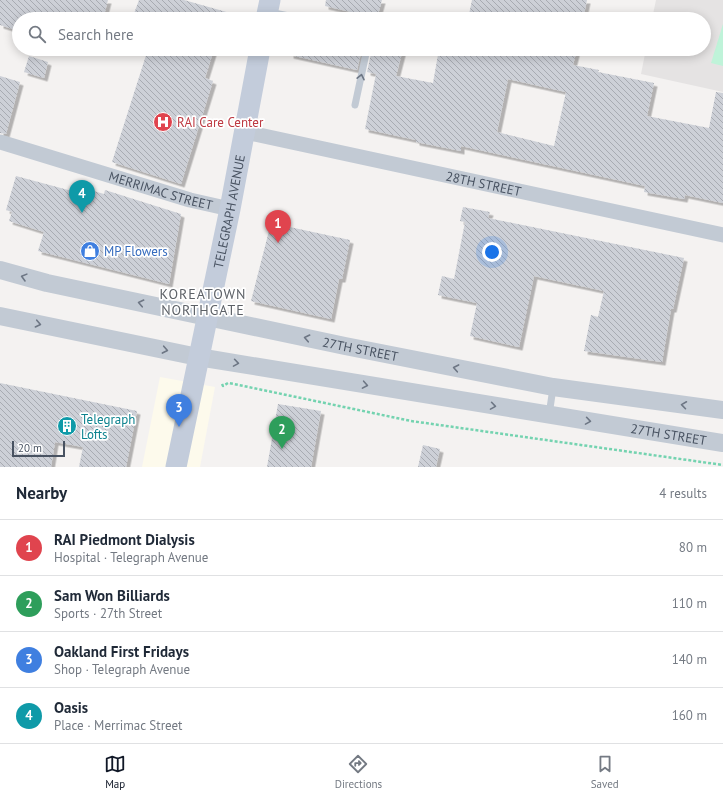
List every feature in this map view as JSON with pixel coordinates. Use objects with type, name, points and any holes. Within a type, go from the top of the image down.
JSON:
[{"type":"main road","name":"TELEGRAPH AVENUE","points":[[176,467],[206,317],[230,209],[259,56]]},
{"type":"street","name":"28TH STREET","points":[[245,132],[723,235]]},
{"type":"street","name":"MERRIMAC STREET","points":[[0,142],[190,200],[230,209]]},
{"type":"street","name":"27TH STREET","points":[[0,270],[48,283],[206,317],[553,387],[723,410]]},
{"type":"street","name":"27TH STREET","points":[[0,316],[198,357],[723,443]]},
{"type":"lane","points":[[355,105],[366,56]]},
{"type":"lane","points":[[550,415],[553,387]]},
{"type":"path","points":[[222,384],[223,386],[228,383],[234,384],[411,421],[723,465]]},
{"type":"shaded area","points":[[656,0],[723,0],[723,92],[641,74],[645,56],[711,56],[711,12],[653,12]]},
{"type":"shaded area","points":[[160,377],[215,387],[200,467],[142,467]]},
{"type":"green space","points":[[723,24],[723,66],[711,63]]},
{"type":"building","points":[[0,0],[108,0],[105,12],[12,12],[12,29],[0,25]]},
{"type":"building","points":[[139,0],[184,0],[226,12],[135,12]]},
{"type":"building","points":[[326,0],[382,0],[379,12],[351,12],[325,6]]},
{"type":"building","points":[[472,0],[587,0],[584,12],[469,12]]},
{"type":"building","points":[[29,56],[48,62],[44,78],[24,72]]},
{"type":"building","name":"RAI Care Center","points":[[146,56],[212,56],[205,78],[213,81],[181,184],[112,162]]},
{"type":"building","points":[[294,56],[360,56],[357,70]]},
{"type":"building","points":[[370,56],[401,56],[396,76],[433,83],[438,56],[575,56],[573,65],[599,70],[598,72],[654,83],[647,116],[709,128],[716,92],[723,93],[723,203],[685,195],[684,199],[644,192],[645,186],[461,146],[461,151],[416,142],[416,140],[365,129],[376,74],[367,72]],"holes":[[[508,79],[566,92],[554,146],[497,132]]]},
{"type":"building","points":[[0,76],[20,82],[6,134],[0,133]]},
{"type":"building","points":[[16,176],[72,191],[73,185],[104,194],[105,190],[181,214],[169,284],[38,251],[44,232],[9,221],[12,212],[6,210]]},
{"type":"building","points":[[463,207],[490,212],[488,218],[684,258],[673,309],[671,309],[662,362],[584,351],[591,315],[598,317],[604,291],[534,276],[519,347],[470,336],[477,303],[438,295],[442,276],[454,279],[465,222],[460,221]]},
{"type":"building","points":[[271,223],[350,240],[342,279],[339,279],[331,319],[251,301]]},
{"type":"building","name":"Telegraph Lofts","points":[[0,383],[137,411],[126,467],[79,467],[83,447],[55,442],[51,467],[0,467]]},
{"type":"building","points":[[278,404],[321,411],[311,467],[267,467]]},
{"type":"building","points":[[423,445],[440,449],[436,467],[418,467]]},
{"type":"place","name":"RAI Care Center","points":[[163,122]]},
{"type":"place","name":"Oasis","points":[[82,213]]},
{"type":"place","name":"RAI Piedmont Dialysis","points":[[278,243]]},
{"type":"place","name":"MP Flowers","points":[[90,251]]},
{"type":"place","name":"Telegraph Lofts","points":[[67,426]]},
{"type":"place","name":"Oakland First Fridays","points":[[179,427]]},
{"type":"place","name":"Sam Won Billiards","points":[[282,449]]},
{"type":"district","name":"KOREATOWN NORTHGATE","points":[[203,302]]}]
